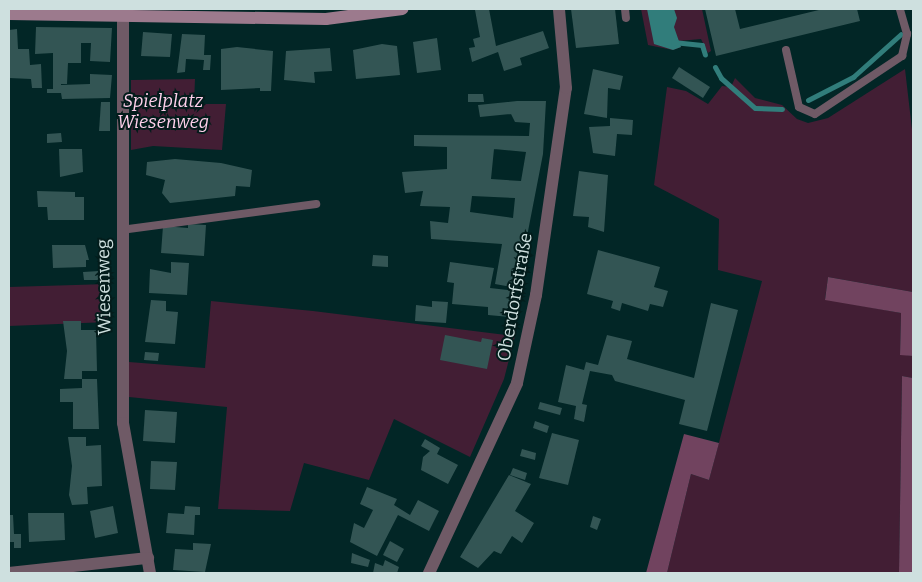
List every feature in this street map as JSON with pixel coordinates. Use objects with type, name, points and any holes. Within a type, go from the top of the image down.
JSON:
[{"type":"main road","points":[[9,14],[123,14],[326,19],[402,9]]},
{"type":"street","name":"Oberdorfstraße","points":[[430,573],[516,383],[536,295],[566,88],[559,9]]},
{"type":"street","name":"Wiesenweg","points":[[123,14],[121,230],[123,423],[150,573]]},
{"type":"street","points":[[9,573],[148,558]]},
{"type":"lane","points":[[625,9],[626,18]]},
{"type":"lane","points":[[786,50],[799,107],[815,114],[902,56],[906,34],[900,9]]},
{"type":"lane","points":[[121,230],[316,204]]},
{"type":"green space","points":[[641,9],[702,9],[711,51],[708,53],[701,39],[679,41],[681,47],[673,50],[648,45]]},
{"type":"green space","points":[[905,69],[913,138],[913,292],[828,277],[825,299],[901,313],[900,354],[913,356],[913,378],[902,376],[899,573],[667,573],[691,474],[709,480],[762,281],[718,270],[719,219],[654,185],[667,87],[686,91],[708,104],[722,86],[731,87],[735,78],[755,98],[782,105],[797,119],[808,123],[828,118]]},
{"type":"green space","name":"Spielplatz Wiesenweg","points":[[195,79],[194,104],[226,104],[222,150],[153,146],[131,150],[131,80]]},
{"type":"green space","points":[[108,284],[108,322],[9,326],[9,287]]},
{"type":"green space","points":[[211,301],[313,311],[515,336],[504,379],[470,457],[394,419],[369,480],[304,463],[290,511],[218,509],[227,407],[129,397],[129,362],[205,368]]},
{"type":"shaded area","points":[[828,277],[913,292],[913,356],[900,355],[901,313],[825,300]]},
{"type":"shaded area","points":[[902,376],[913,378],[913,573],[899,573]]},
{"type":"shaded area","points":[[684,434],[719,443],[709,480],[691,474],[667,573],[646,573]]},
{"type":"water","points":[[647,9],[674,9],[677,18],[674,27],[681,47],[673,50],[654,44]]},
{"type":"building","points":[[489,9],[496,46],[543,31],[549,48],[520,58],[522,65],[504,71],[498,52],[472,62],[469,48],[475,47],[473,39],[480,37],[475,10]]},
{"type":"building","points":[[571,9],[615,9],[619,44],[576,48]]},
{"type":"building","points":[[705,9],[735,9],[740,29],[823,9],[857,9],[860,21],[716,56]]},
{"type":"building","points":[[36,27],[112,28],[110,62],[90,61],[91,43],[81,43],[81,63],[68,63],[67,84],[61,84],[61,85],[90,84],[90,74],[112,75],[110,98],[62,99],[61,93],[47,93],[47,89],[53,89],[53,53],[35,54]]},
{"type":"building","points":[[17,29],[18,49],[29,49],[30,65],[41,64],[42,88],[32,88],[31,79],[9,78],[9,30]]},
{"type":"building","points":[[143,32],[172,34],[170,57],[141,56]]},
{"type":"building","points":[[182,34],[205,35],[204,55],[211,55],[210,70],[203,70],[204,60],[186,59],[185,72],[177,73]]},
{"type":"building","points":[[437,38],[441,70],[417,73],[413,42]]},
{"type":"building","points":[[382,44],[397,46],[400,75],[356,79],[353,50]]},
{"type":"building","points":[[237,47],[273,51],[271,91],[260,91],[260,88],[221,90],[221,49]]},
{"type":"building","points":[[330,48],[332,71],[314,72],[315,83],[284,80],[286,51]]},
{"type":"building","points":[[679,67],[710,87],[703,98],[672,78]]},
{"type":"building","points":[[593,69],[623,76],[620,90],[608,88],[607,118],[584,114]]},
{"type":"building","points":[[468,94],[483,94],[484,102],[468,102]]},
{"type":"building","points":[[517,101],[546,101],[543,154],[517,288],[495,284],[502,244],[431,239],[430,221],[448,223],[450,207],[420,206],[423,191],[405,193],[402,172],[447,169],[447,147],[414,146],[414,135],[529,136],[530,123],[515,122],[511,114],[480,117],[478,105]],"holes":[[[494,149],[526,152],[521,181],[491,179]],[[472,196],[515,198],[513,218],[470,212]]]},
{"type":"building","points":[[101,102],[110,102],[110,131],[99,131]]},
{"type":"building","points":[[610,118],[633,120],[632,135],[617,134],[615,156],[593,153],[589,127],[610,126]]},
{"type":"building","points":[[61,133],[62,142],[47,143],[47,134]]},
{"type":"building","points":[[59,149],[82,149],[83,172],[60,177]]},
{"type":"building","points":[[175,159],[221,163],[252,170],[250,187],[236,186],[235,196],[170,203],[162,193],[165,180],[146,175],[147,162]]},
{"type":"building","points":[[579,171],[608,175],[604,232],[588,227],[589,217],[573,216]]},
{"type":"building","points":[[37,191],[75,192],[75,197],[84,197],[84,220],[48,220],[47,207],[38,207]]},
{"type":"building","points":[[188,224],[206,225],[204,256],[161,253],[163,226],[188,228]]},
{"type":"building","points":[[52,245],[85,245],[89,260],[86,260],[86,267],[53,268]]},
{"type":"building","points":[[598,250],[660,267],[654,287],[668,291],[663,307],[650,304],[648,311],[622,303],[620,311],[611,308],[613,301],[587,294]]},
{"type":"building","points":[[373,255],[388,256],[388,267],[372,266]]},
{"type":"building","points":[[171,262],[189,263],[187,295],[149,293],[150,269],[171,273]]},
{"type":"building","points":[[450,262],[494,268],[490,288],[516,291],[510,317],[488,315],[488,307],[452,304],[454,283],[447,282]]},
{"type":"building","points":[[99,271],[99,280],[84,280],[83,272]]},
{"type":"building","points":[[151,300],[166,301],[166,311],[178,312],[175,344],[145,342]]},
{"type":"building","points":[[432,301],[448,302],[446,323],[415,321],[416,305],[432,307]]},
{"type":"building","points":[[711,303],[738,310],[707,431],[679,424],[685,400],[615,381],[612,375],[590,371],[582,404],[587,405],[584,422],[574,419],[576,406],[558,402],[566,365],[584,370],[586,362],[598,365],[607,335],[632,341],[627,359],[694,378]]},
{"type":"building","points":[[63,321],[81,321],[81,330],[96,330],[97,371],[82,371],[82,379],[64,379],[67,351]]},
{"type":"building","points":[[445,335],[481,342],[482,338],[493,340],[487,369],[440,360]]},
{"type":"building","points":[[145,352],[159,353],[158,361],[144,360]]},
{"type":"building","points":[[82,379],[97,379],[99,429],[73,429],[73,402],[60,402],[60,389],[82,388]]},
{"type":"building","points":[[540,402],[562,408],[560,415],[538,409]]},
{"type":"building","points":[[145,410],[177,412],[175,443],[143,441]]},
{"type":"building","points":[[535,421],[549,426],[547,433],[533,428]]},
{"type":"building","points":[[552,433],[579,440],[568,485],[539,478]]},
{"type":"building","points":[[68,437],[86,437],[86,446],[101,445],[102,486],[87,487],[88,504],[72,505],[69,495],[72,466]]},
{"type":"building","points":[[425,439],[440,448],[437,454],[458,465],[448,484],[421,470],[423,457],[430,451],[421,446]]},
{"type":"building","points":[[522,449],[536,453],[535,460],[520,456]]},
{"type":"building","points":[[151,461],[177,462],[175,490],[150,489]]},
{"type":"building","points":[[513,468],[527,473],[525,480],[510,475]]},
{"type":"building","points":[[509,475],[531,484],[515,511],[534,523],[522,543],[512,536],[501,554],[494,551],[478,568],[460,557]]},
{"type":"building","points":[[367,487],[397,499],[394,505],[410,515],[418,500],[439,511],[429,531],[398,515],[377,556],[350,542],[354,523],[364,528],[373,510],[360,504]]},
{"type":"building","points":[[113,506],[118,533],[95,538],[90,511]]},
{"type":"building","points":[[185,506],[200,507],[200,515],[195,515],[194,535],[166,533],[168,513],[184,514]]},
{"type":"building","points":[[28,513],[64,513],[65,540],[29,542]]},
{"type":"building","points":[[9,515],[13,515],[14,534],[21,534],[21,548],[14,548],[14,542],[9,542]]},
{"type":"building","points":[[593,516],[601,519],[597,530],[590,527]]},
{"type":"building","points":[[390,541],[404,549],[397,562],[383,555]]},
{"type":"building","points":[[193,543],[211,544],[205,572],[173,570],[175,549],[193,550]]},
{"type":"building","points":[[352,553],[370,560],[368,567],[351,563]]},
{"type":"building","points":[[385,560],[399,567],[397,573],[373,573],[375,563],[383,566]]},
{"type":"waterway","points":[[808,100],[853,77],[901,34]]},
{"type":"waterway","points":[[673,42],[702,45],[705,55]]},
{"type":"waterway","points":[[715,67],[721,78],[755,108],[782,109]]}]
